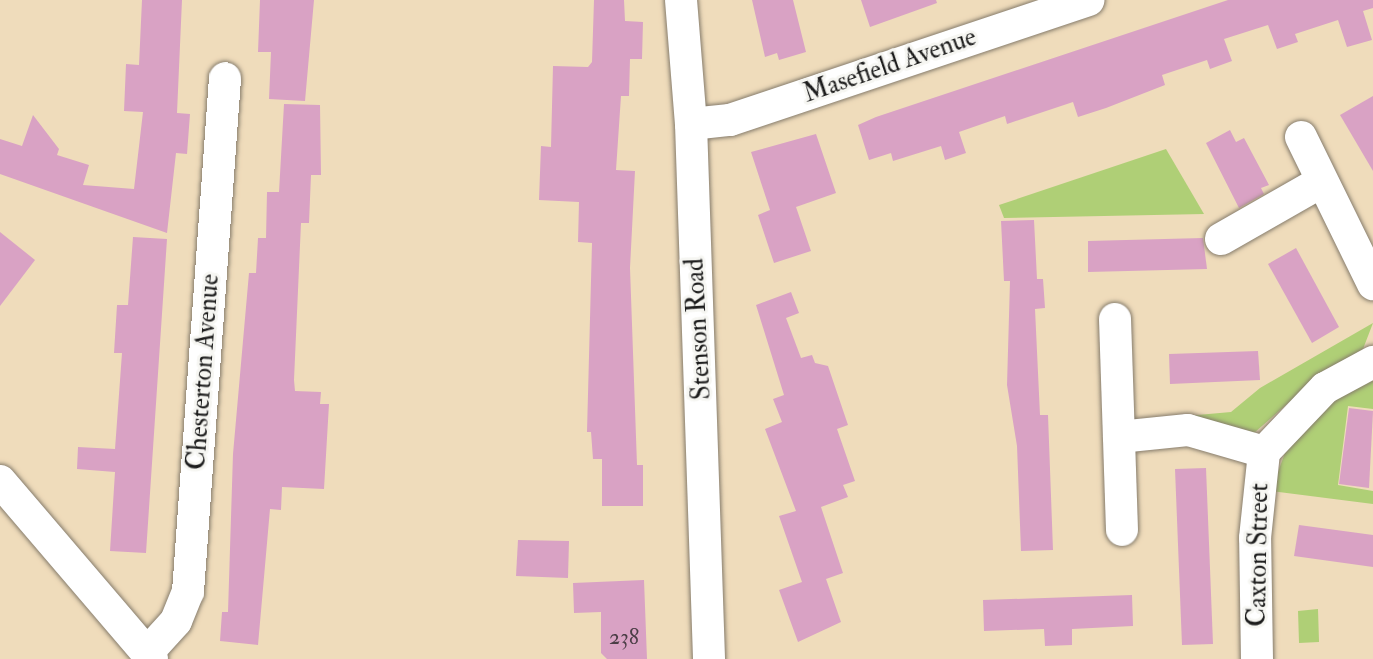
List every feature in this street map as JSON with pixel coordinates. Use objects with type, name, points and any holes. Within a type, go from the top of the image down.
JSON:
[{"type":"street","name":"Stenson Road","points":[[681,0],[691,124],[709,659]]},
{"type":"street","name":"Masefield Avenue","points":[[691,124],[730,120],[1088,0]]},
{"type":"street","name":"Chesterton Avenue","points":[[150,656],[176,621],[188,592],[225,78]]},
{"type":"street","points":[[1301,137],[1321,182],[1373,284]]},
{"type":"street","points":[[1221,239],[1321,182]]},
{"type":"street","points":[[1115,319],[1122,530]]},
{"type":"street","name":"Caxton Street","points":[[1257,659],[1256,527],[1264,452],[1325,388],[1373,362]]},
{"type":"street","name":"Caxton Street","points":[[1119,437],[1188,430],[1264,452]]},
{"type":"street","points":[[0,481],[150,656]]},
{"type":"green space","points":[[1166,149],[1204,214],[1004,218],[999,205]]},
{"type":"green space","points":[[1373,323],[1363,349],[1313,381],[1254,433],[1175,417],[1231,412],[1260,388]]},
{"type":"green space","points":[[1373,377],[1373,409],[1348,406],[1338,485],[1373,491],[1373,504],[1271,491],[1289,442],[1318,410]]},
{"type":"green space","points":[[1318,609],[1319,642],[1299,643],[1298,611]]},
{"type":"building","points":[[142,0],[182,0],[177,113],[190,114],[187,154],[176,153],[167,233],[0,174],[0,139],[22,146],[33,115],[59,149],[57,155],[89,165],[83,185],[134,189],[143,112],[124,111],[126,64],[139,65]]},
{"type":"building","points":[[260,0],[314,0],[305,101],[269,99],[271,52],[258,52]]},
{"type":"building","points":[[594,0],[624,0],[625,21],[643,22],[642,59],[630,59],[629,96],[621,96],[616,170],[635,171],[630,268],[637,465],[643,465],[643,506],[602,506],[602,459],[593,459],[591,432],[587,432],[592,243],[578,242],[579,202],[539,200],[541,146],[551,147],[553,66],[588,67],[592,62]]},
{"type":"building","points":[[752,0],[793,0],[806,52],[779,60],[777,53],[765,57]]},
{"type":"building","points":[[861,0],[936,0],[937,3],[870,27]]},
{"type":"building","points":[[1228,0],[1373,0],[1373,8],[1363,11],[1372,40],[1347,47],[1338,20],[1295,34],[1298,42],[1277,49],[1268,25],[1224,39],[1232,61],[1210,69],[1207,60],[1162,75],[1165,85],[1106,108],[1078,117],[1073,102],[1007,124],[1005,116],[959,132],[966,153],[945,160],[941,146],[893,161],[891,153],[869,160],[858,125],[876,117]]},
{"type":"building","points":[[1373,96],[1373,171],[1340,115]]},
{"type":"building","points":[[284,104],[320,105],[321,175],[311,175],[309,223],[301,223],[294,380],[295,391],[321,392],[320,404],[329,404],[324,489],[282,487],[281,510],[270,509],[258,645],[220,641],[222,612],[228,612],[233,454],[249,273],[256,273],[258,238],[266,238],[267,192],[279,192]]},
{"type":"building","points":[[1230,130],[1236,142],[1244,138],[1269,185],[1261,188],[1264,194],[1239,208],[1206,143]]},
{"type":"building","points":[[816,134],[836,193],[796,207],[811,251],[774,263],[758,215],[770,210],[751,152]]},
{"type":"building","points":[[1034,220],[1037,279],[1043,279],[1045,308],[1035,309],[1040,415],[1048,415],[1053,550],[1021,551],[1017,446],[1007,385],[1010,281],[1004,281],[1001,221]]},
{"type":"building","points":[[0,232],[35,260],[0,306]]},
{"type":"building","points":[[133,237],[167,239],[146,553],[110,551],[115,472],[77,469],[78,447],[115,449],[122,353],[114,353],[117,305],[128,305]]},
{"type":"building","points":[[1203,238],[1207,269],[1088,272],[1088,241]]},
{"type":"building","points":[[1296,248],[1339,327],[1312,343],[1268,264]]},
{"type":"building","points":[[791,292],[799,313],[786,318],[801,358],[812,355],[815,363],[828,366],[848,425],[837,429],[855,481],[843,485],[848,497],[821,507],[843,573],[826,579],[841,622],[798,642],[779,590],[802,582],[779,516],[796,511],[765,429],[782,422],[773,399],[784,395],[756,305]]},
{"type":"building","points":[[1258,351],[1260,380],[1170,384],[1169,354]]},
{"type":"building","points":[[1349,408],[1373,411],[1369,488],[1339,484]]},
{"type":"building","points":[[1206,468],[1213,644],[1182,645],[1175,469]]},
{"type":"building","points":[[1299,525],[1373,535],[1373,567],[1294,556]]},
{"type":"building","points":[[518,540],[569,541],[568,578],[516,576]]},
{"type":"building","points":[[644,580],[647,659],[607,659],[601,653],[601,612],[574,613],[573,583]]},
{"type":"building","points":[[1132,595],[1133,626],[1072,629],[1072,645],[1045,646],[1044,629],[984,631],[983,600]]}]
